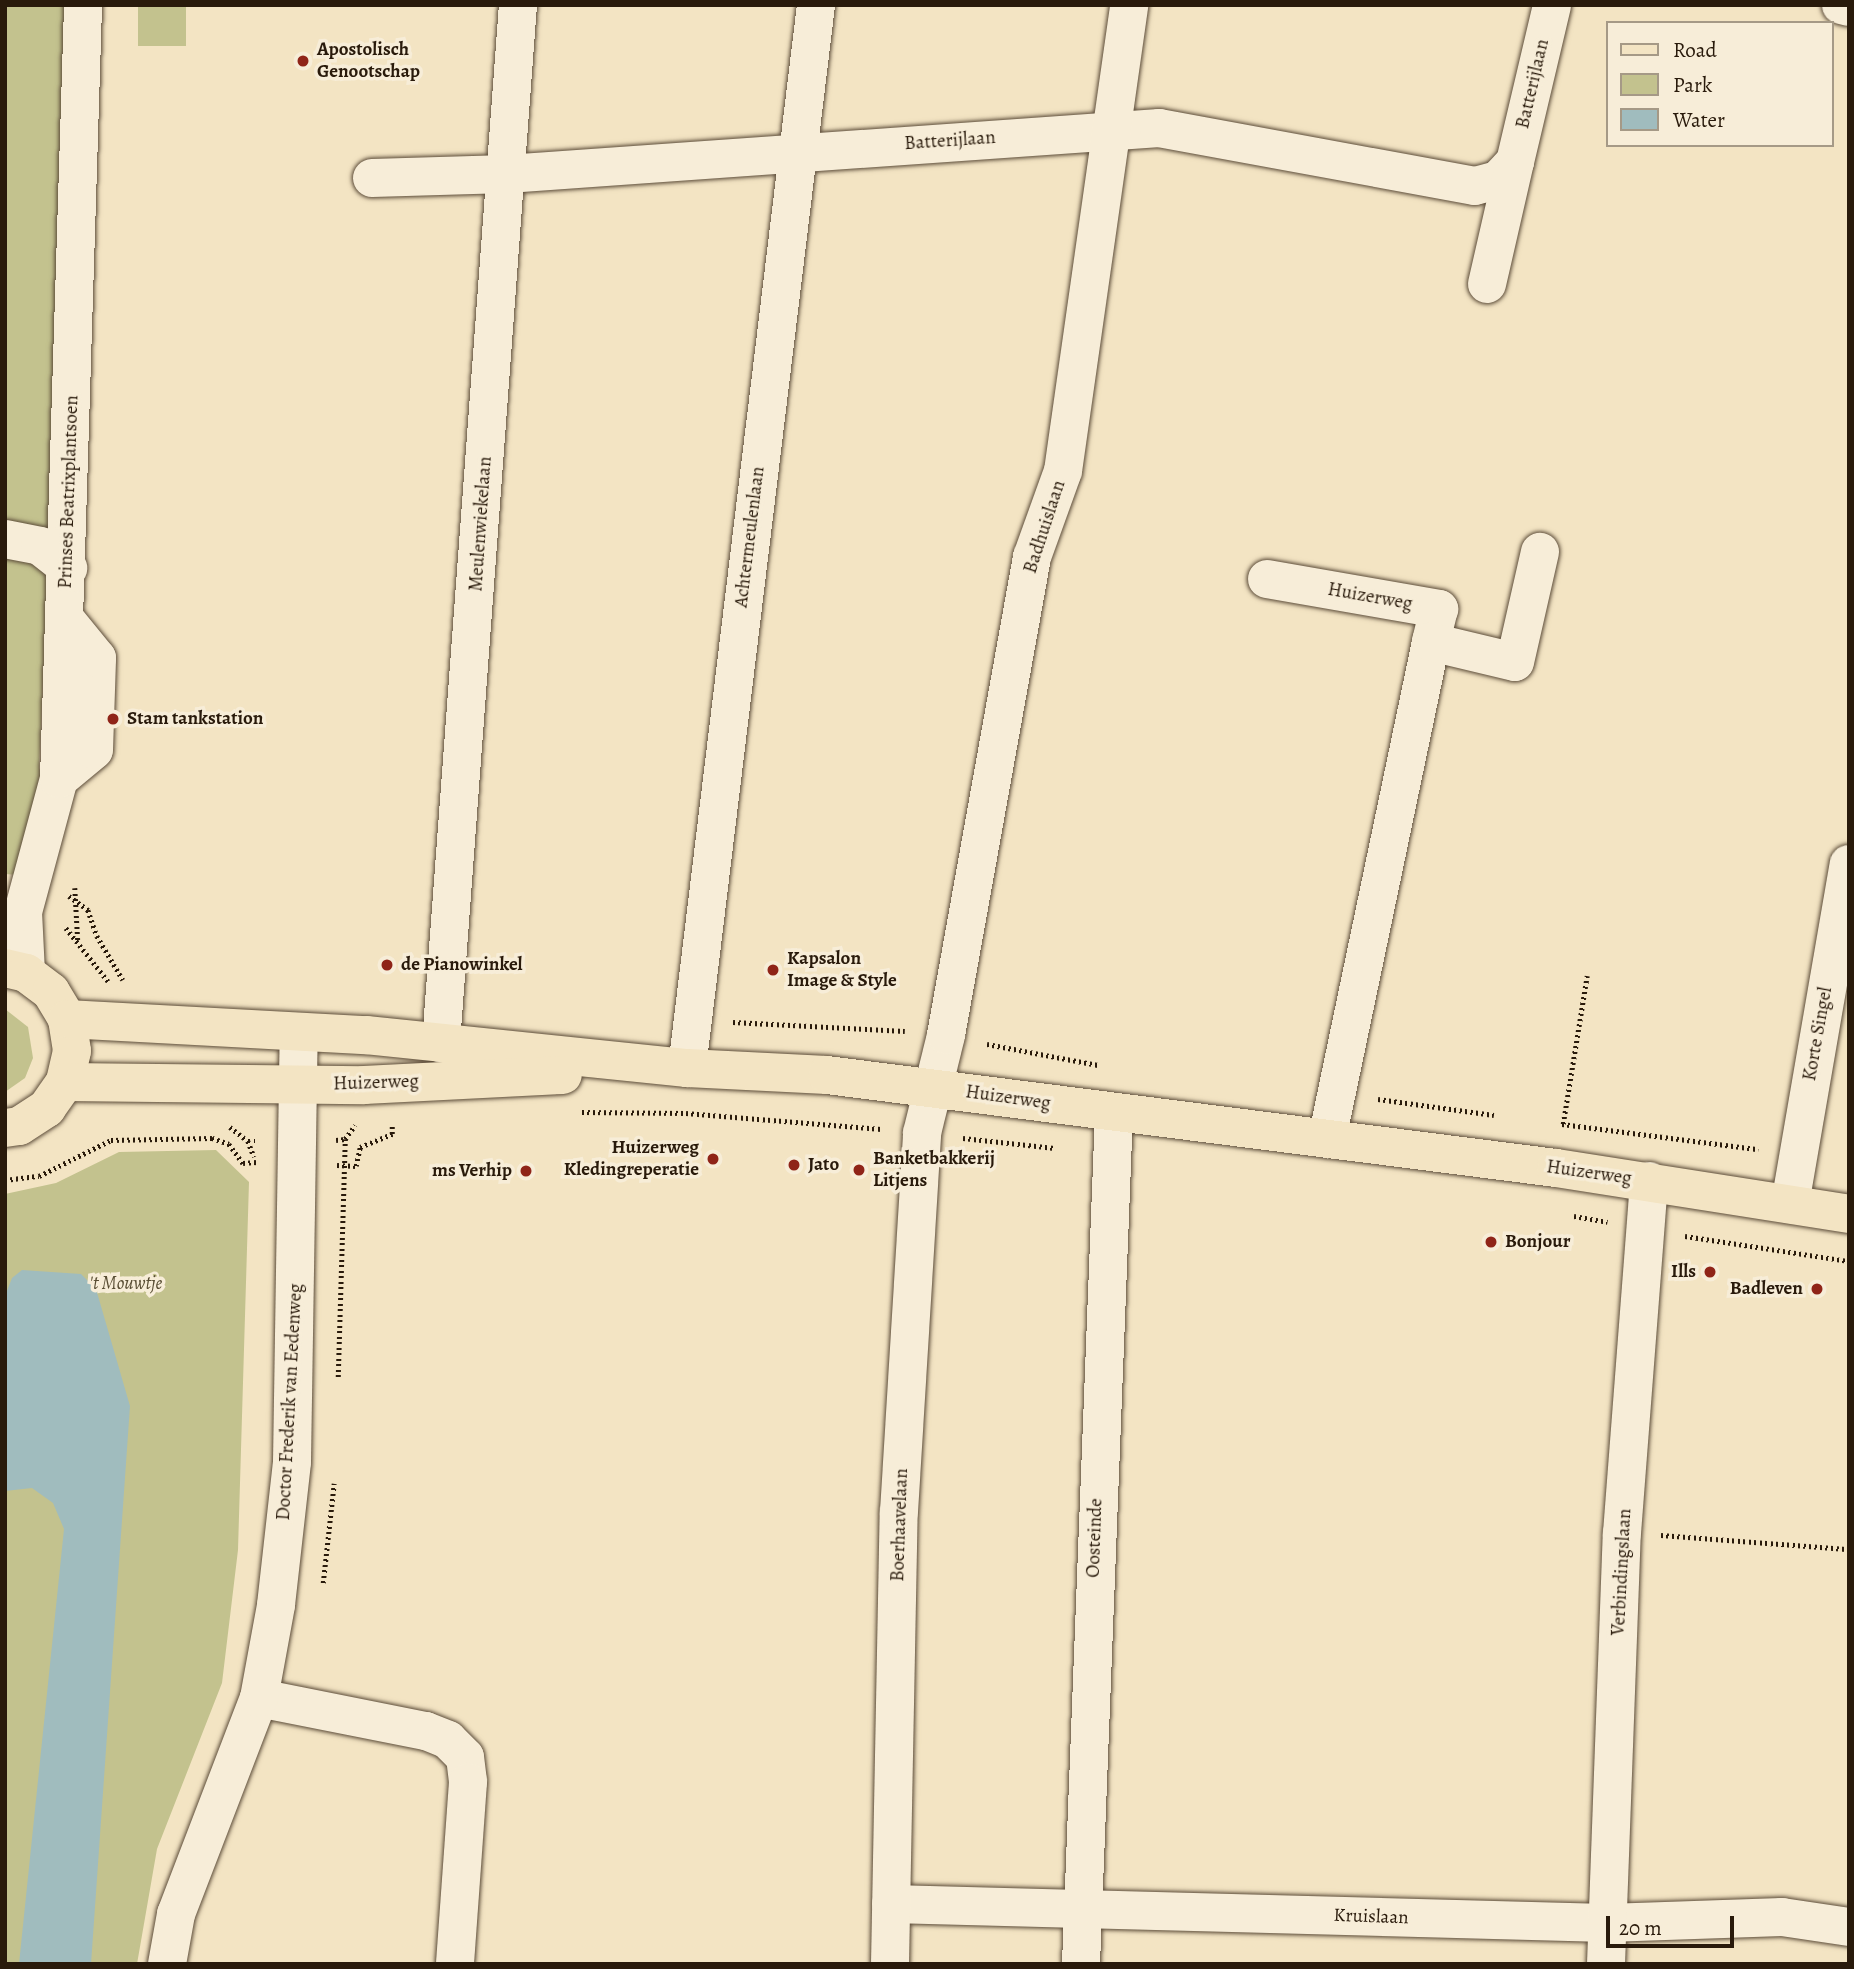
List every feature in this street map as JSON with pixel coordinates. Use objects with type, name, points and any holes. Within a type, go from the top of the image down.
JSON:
[{"type":"main road","points":[[5,1128],[19,1126],[47,1108],[65,1082],[72,1051],[67,1019],[51,992],[16,971]]},
{"type":"main road","name":"Huizerweg","points":[[67,1019],[299,1032],[441,1043],[687,1068],[827,1075],[1556,1168],[1849,1214]]},
{"type":"main road","name":"Huizerweg","points":[[65,1082],[297,1085],[687,1068]]},
{"type":"street","name":"Prinses Beatrixplantsoen","points":[[16,971],[23,912],[59,779],[68,568],[83,5]]},
{"type":"street","name":"Meulenwiekelaan","points":[[441,1043],[518,5]]},
{"type":"street","name":"Achtermeulenlaan","points":[[687,1068],[816,5]]},
{"type":"street","name":"Badhuislaan","points":[[931,1087],[946,1035],[1032,557],[1063,471],[1114,129],[1129,5]]},
{"type":"street","name":"Batterijlaan","points":[[1487,284],[1552,5]]},
{"type":"street","points":[[1841,5],[1849,7]]},
{"type":"street","name":"Batterijlaan","points":[[372,178],[507,174],[1114,129],[1159,128],[1475,186],[1498,180],[1515,162]]},
{"type":"street","points":[[5,539],[40,546],[68,568]]},
{"type":"street","points":[[1431,642],[1515,662],[1541,552]]},
{"type":"street","name":"Huizerweg","points":[[1267,579],[1439,609],[1327,1139]]},
{"type":"street","name":"Korte Singel","points":[[1790,1204],[1849,864]]},
{"type":"street","name":"Doctor Frederik van Eedenweg","points":[[167,1964],[176,1914],[259,1698],[276,1605],[292,1462],[299,1032]]},
{"type":"street","name":"Boerhaavelaan","points":[[890,1964],[900,1512],[922,1133],[931,1087]]},
{"type":"street","name":"Oosteinde","points":[[1081,1964],[1080,1909],[1114,1113]]},
{"type":"street","name":"Verbindingslaan","points":[[1606,1964],[1622,1533],[1649,1181]]},
{"type":"street","points":[[259,1698],[426,1731],[448,1740],[466,1757],[468,1782],[456,1964]]},
{"type":"street","name":"Kruislaan","points":[[891,1904],[1607,1923],[1782,1917],[1849,1927]]},
{"type":"path","points":[[75,897],[78,941]]},
{"type":"path","points":[[1556,1168],[1587,976]]},
{"type":"path","name":"Huizerweg","points":[[248,1142],[356,1166],[360,1147],[391,1133],[393,1119],[383,1119]]},
{"type":"path","name":"Huizerweg","points":[[297,1152],[345,1139],[362,1120]]},
{"type":"path","points":[[221,1122],[248,1142],[256,1162],[257,1173]]},
{"type":"path","points":[[5,1180],[39,1176],[111,1140],[212,1138],[229,1144],[243,1163],[297,1152]]},
{"type":"path","points":[[1622,1533],[1849,1549]]},
{"type":"green space","points":[[5,5],[67,5],[48,536],[5,523]]},
{"type":"green space","points":[[138,5],[186,5],[186,46],[138,46]]},
{"type":"green space","points":[[5,553],[28,559],[48,574],[39,768],[49,789],[18,875],[5,874]]},
{"type":"green space","points":[[5,1009],[28,1027],[33,1058],[25,1078],[5,1092]]},
{"type":"green space","name":"'t Mouwtje","points":[[216,1150],[249,1182],[238,1550],[222,1683],[157,1849],[137,1964],[5,1964],[5,1194],[56,1183],[119,1152]]},
{"type":"water","points":[[22,1270],[81,1274],[96,1289],[130,1406],[91,1964],[19,1964],[64,1529],[53,1503],[32,1488],[5,1491],[5,1296],[12,1278]]},
{"type":"place","name":"Apostolisch Genootschap","points":[[303,61]]},
{"type":"place","name":"Stam tankstation","points":[[113,719]]},
{"type":"place","name":"de Pianowinkel","points":[[387,965]]},
{"type":"place","name":"Kapsalon Image & Style","points":[[773,970]]},
{"type":"place","name":"Huizerweg Kledingreperatie","points":[[713,1159]]},
{"type":"place","name":"Jato","points":[[794,1165]]},
{"type":"place","name":"Banketbakkerij Litjens","points":[[859,1170]]},
{"type":"place","name":"ms Verhip","points":[[526,1171]]},
{"type":"place","name":"Bonjour","points":[[1491,1242]]},
{"type":"place","name":"Ills","points":[[1710,1272]]},
{"type":"place","name":"Badleven","points":[[1817,1289]]}]
